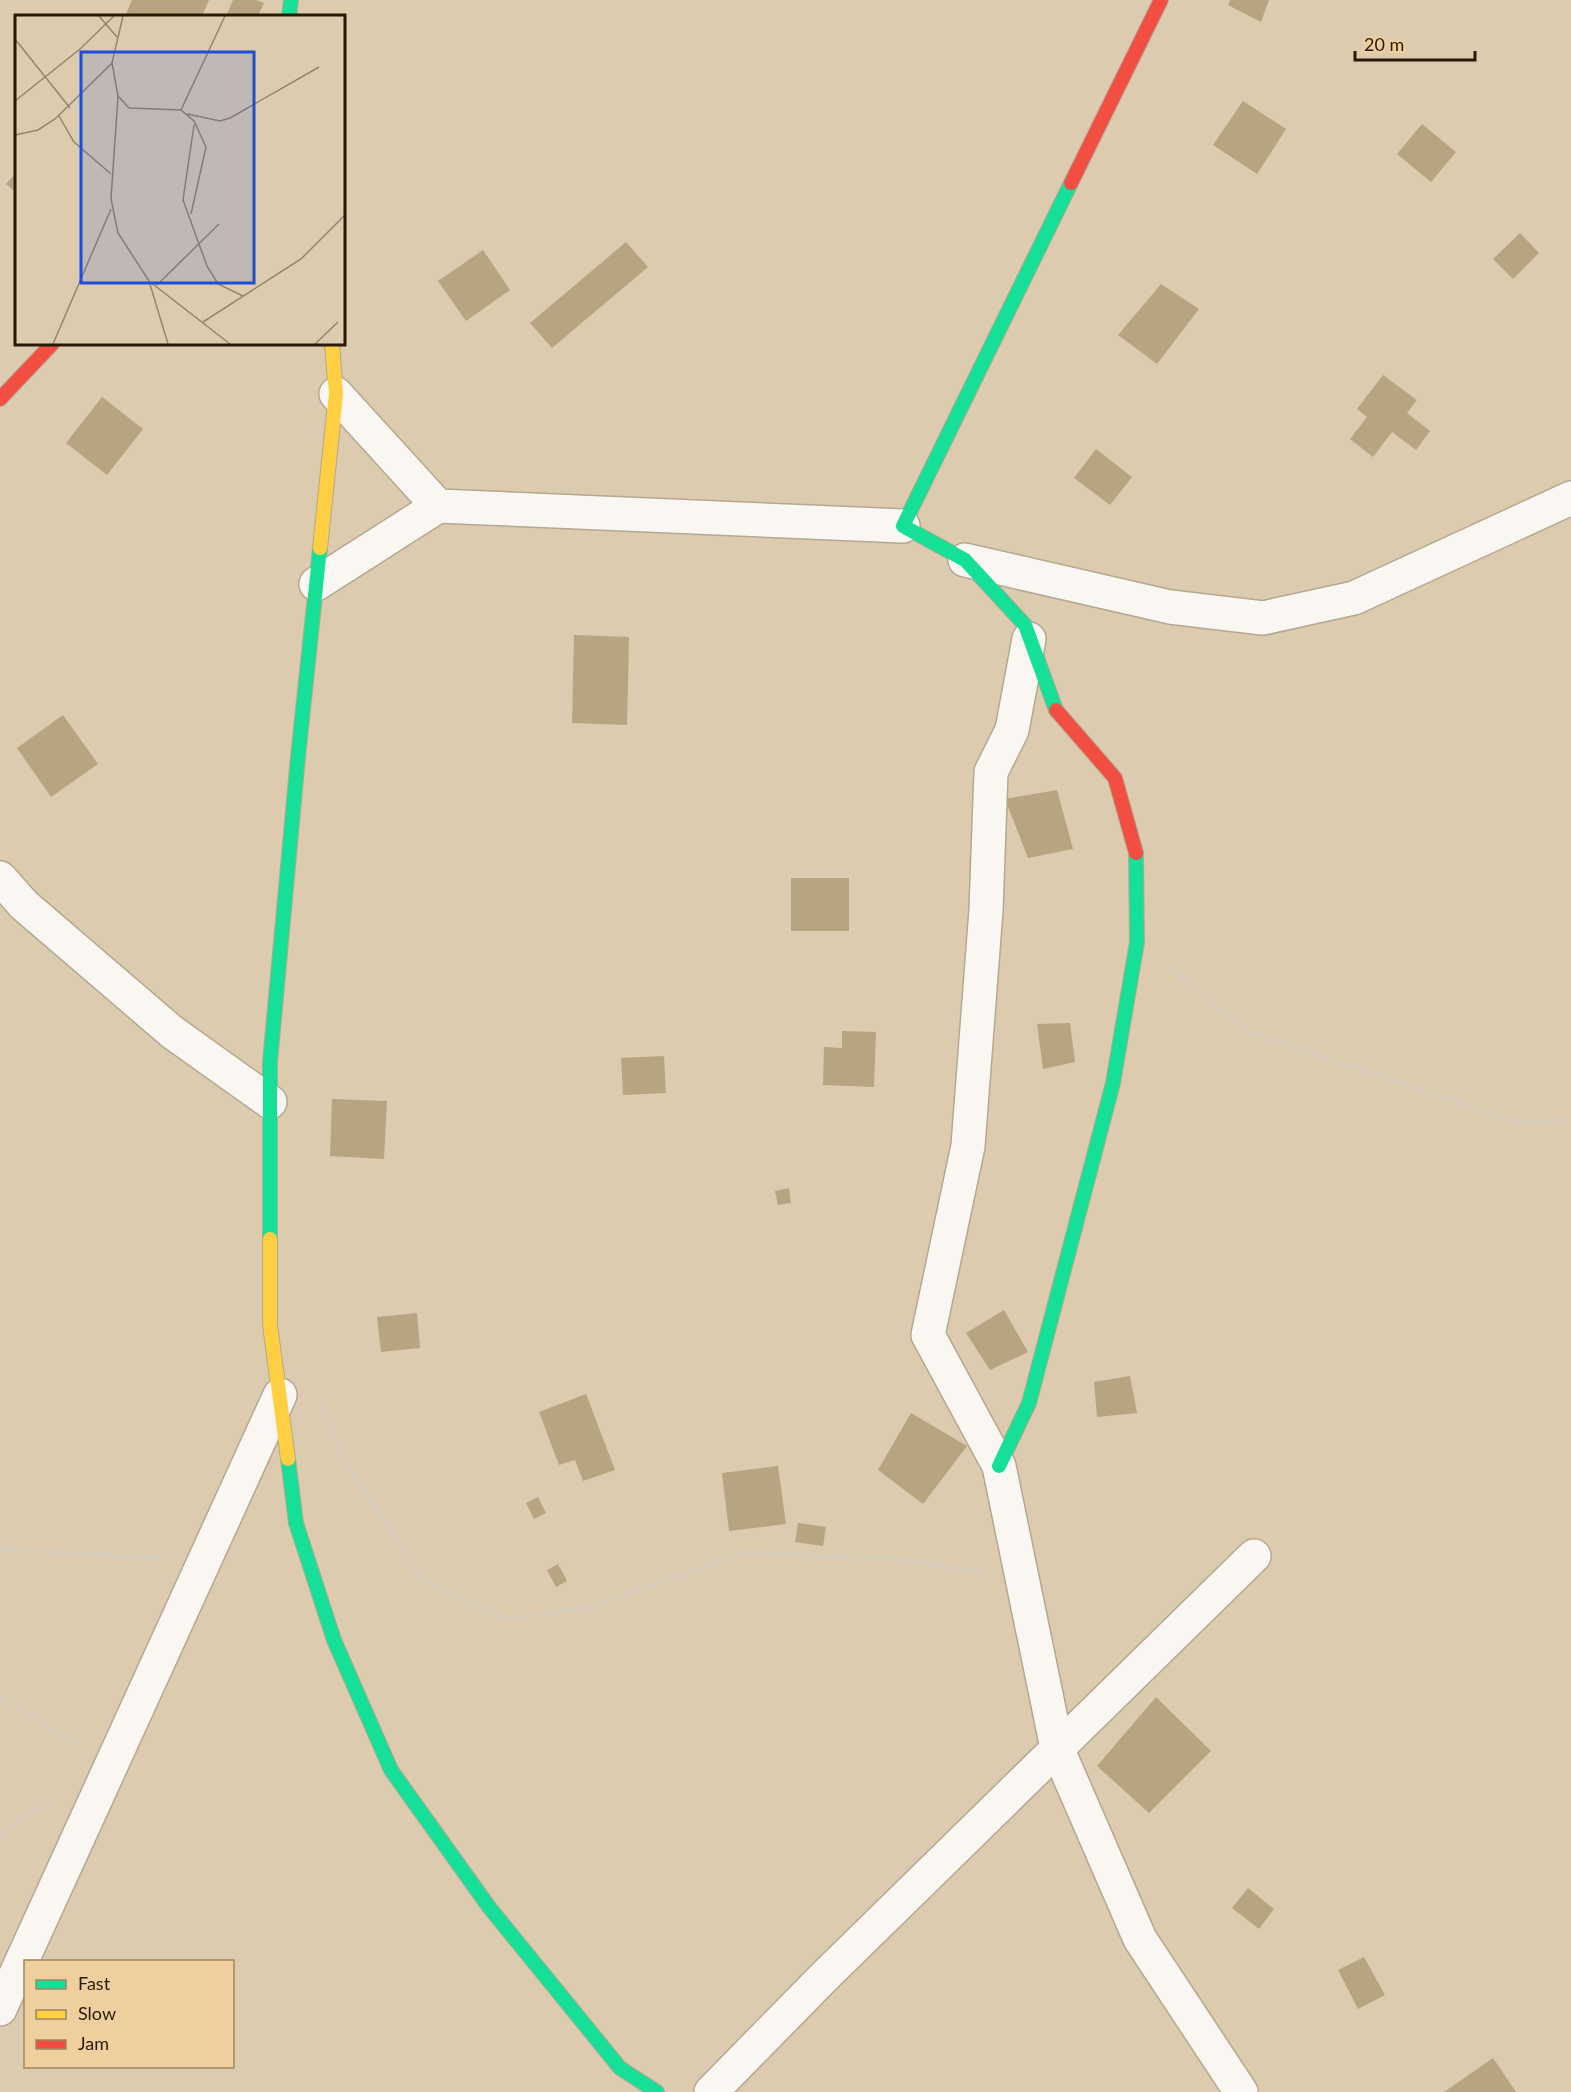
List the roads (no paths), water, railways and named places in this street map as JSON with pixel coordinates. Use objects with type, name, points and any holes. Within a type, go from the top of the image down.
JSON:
[{"type":"street","points":[[289,15],[291,0]]},
{"type":"street","points":[[903,526],[1161,0]]},
{"type":"street","points":[[0,399],[51,345]]},
{"type":"street","points":[[332,345],[336,394],[298,757],[270,1062],[270,1325],[296,1523],[334,1640],[391,1770],[489,1907],[623,2080],[657,2092]]},
{"type":"street","points":[[336,394],[438,506]]},
{"type":"street","points":[[316,584],[438,506],[903,526],[965,560],[1170,607],[1263,618],[1354,598],[1571,498]]},
{"type":"street","points":[[965,560],[1025,625],[1055,709],[1115,778],[1137,858],[1137,942],[1113,1083],[1029,1403],[999,1466]]},
{"type":"street","points":[[1029,639],[1012,730],[991,772],[986,910],[968,1146],[928,1335],[999,1466],[1058,1748],[1140,1939],[1241,2092]]},
{"type":"street","points":[[0,878],[24,905],[172,1032],[270,1102]]},
{"type":"street","points":[[0,2009],[280,1395]]},
{"type":"street","points":[[711,2092],[824,1977],[1254,1556]]}]
